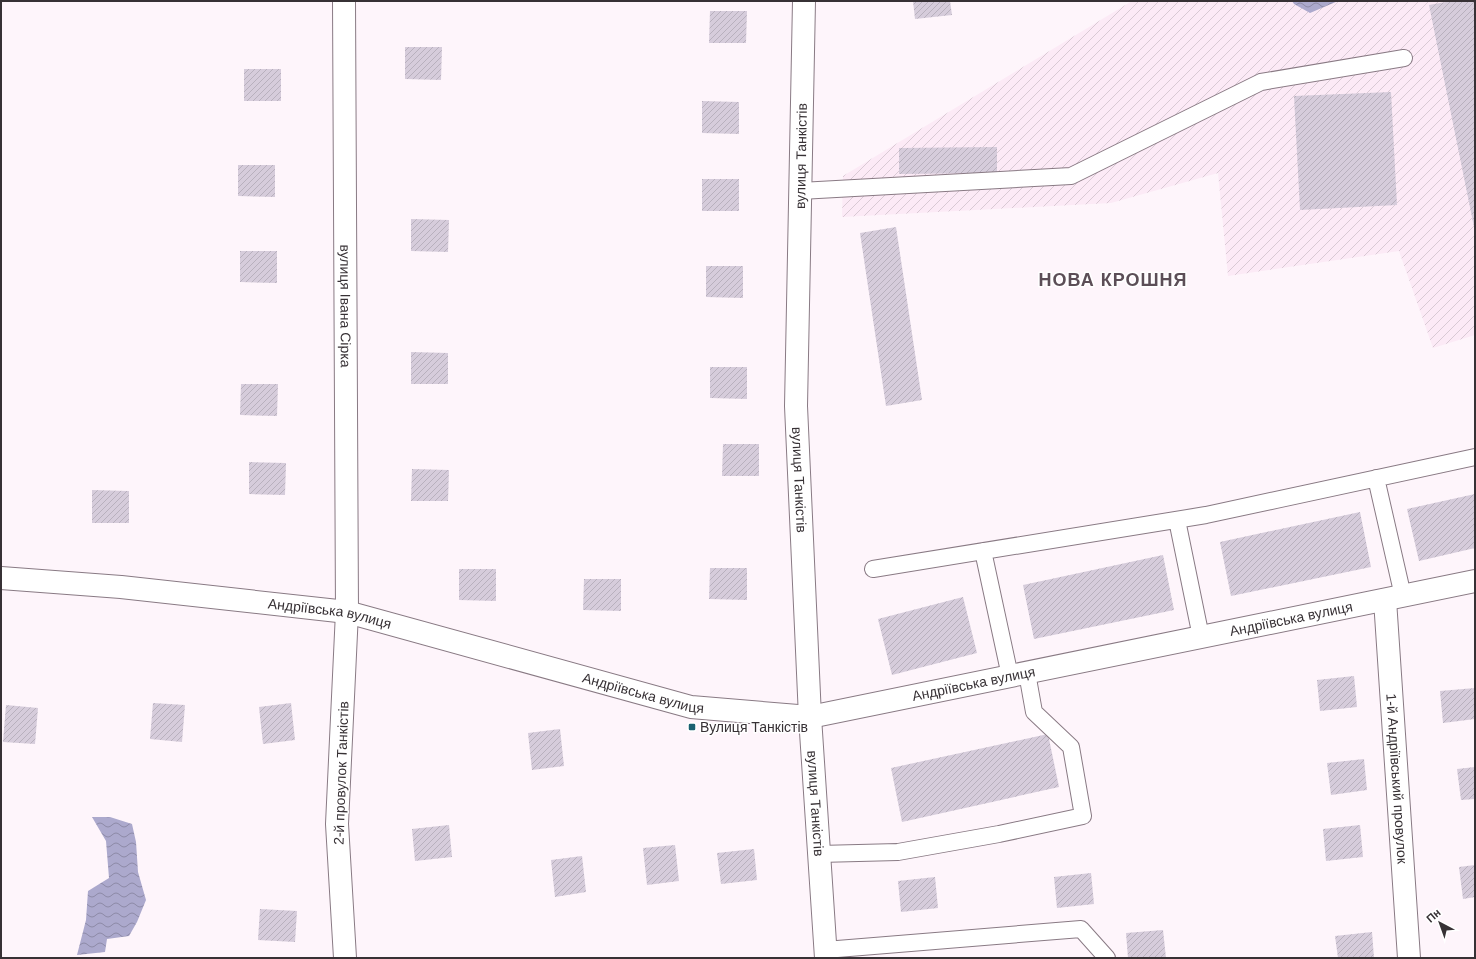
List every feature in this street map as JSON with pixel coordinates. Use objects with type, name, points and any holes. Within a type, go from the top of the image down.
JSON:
[{"type":"street","name":"вулиця Івана Сірка","points":[[344,1],[347,612]]},
{"type":"street","name":"вулиця Танкістів","points":[[804,1],[796,406],[810,717],[825,954]]},
{"type":"street","name":"Андріївська вулиця","points":[[1,578],[121,587],[347,612],[691,707],[810,717],[1394,598],[1475,580]]},
{"type":"street","name":"1-й Андріївський провулок","points":[[1394,598],[1409,958]]},
{"type":"street","name":"2-й провулок Танкістів","points":[[345,958],[337,824],[347,612]]},
{"type":"lane","points":[[800,191],[1071,176],[1260,82],[1404,58]]},
{"type":"lane","points":[[873,569],[1177,520],[1475,456]]},
{"type":"lane","points":[[1376,478],[1394,598]]},
{"type":"lane","points":[[1177,520],[1201,637]]},
{"type":"lane","points":[[819,854],[898,852],[999,834],[1083,816],[1071,747],[1034,712],[1018,675],[984,551]]},
{"type":"lane","points":[[825,954],[1081,929],[1107,958]]},
{"type":"shaded area","points":[[1132,1],[1475,1],[1475,335],[1433,348],[1399,251],[1228,276],[1218,173],[1111,203],[842,217],[843,176]]},
{"type":"water","points":[[1292,1],[1338,1],[1310,13],[1294,4]]},
{"type":"water","points":[[92,817],[110,817],[132,824],[136,842],[138,872],[146,900],[137,922],[129,936],[107,939],[105,952],[77,955],[86,920],[88,891],[109,878],[106,841]]},
{"type":"building","points":[[913,1],[950,1],[952,15],[915,19]]},
{"type":"building","points":[[1451,1],[1475,1],[1475,232],[1429,5]]},
{"type":"building","points":[[710,11],[747,11],[746,43],[709,43]]},
{"type":"building","points":[[405,47],[442,47],[441,80],[405,79]]},
{"type":"building","points":[[244,69],[281,69],[281,101],[244,101]]},
{"type":"building","points":[[1391,92],[1397,205],[1300,210],[1294,96]]},
{"type":"building","points":[[702,101],[739,102],[739,134],[702,133]]},
{"type":"building","points":[[997,147],[997,173],[899,174],[899,148]]},
{"type":"building","points":[[238,165],[275,165],[275,197],[238,196]]},
{"type":"building","points":[[702,179],[739,179],[739,211],[702,211]]},
{"type":"building","points":[[411,219],[449,220],[448,252],[411,251]]},
{"type":"building","points":[[896,227],[922,400],[886,406],[860,233]]},
{"type":"building","points":[[240,251],[277,251],[277,283],[240,282]]},
{"type":"building","points":[[706,266],[743,266],[743,298],[706,297]]},
{"type":"building","points":[[411,352],[448,353],[448,384],[411,384]]},
{"type":"building","points":[[710,367],[747,367],[747,399],[710,398]]},
{"type":"building","points":[[241,384],[278,384],[277,416],[240,415]]},
{"type":"building","points":[[723,444],[759,444],[759,476],[722,476]]},
{"type":"building","points":[[249,462],[286,463],[285,495],[249,494]]},
{"type":"building","points":[[412,469],[449,470],[448,501],[411,501]]},
{"type":"building","points":[[92,490],[129,491],[129,523],[92,523]]},
{"type":"building","points":[[1475,494],[1475,548],[1419,561],[1407,509]]},
{"type":"building","points":[[1360,512],[1371,567],[1231,596],[1220,542]]},
{"type":"building","points":[[1163,555],[1174,610],[1034,639],[1023,585]]},
{"type":"building","points":[[710,568],[747,568],[747,600],[709,599]]},
{"type":"building","points":[[459,569],[496,569],[496,601],[459,600]]},
{"type":"building","points":[[584,579],[621,579],[621,611],[583,610]]},
{"type":"building","points":[[963,597],[977,653],[892,675],[878,619]]},
{"type":"building","points":[[1354,676],[1357,707],[1320,711],[1317,680]]},
{"type":"building","points":[[1475,688],[1475,719],[1443,723],[1440,691]]},
{"type":"building","points":[[153,703],[185,705],[182,742],[150,739]]},
{"type":"building","points":[[291,703],[295,740],[263,744],[259,707]]},
{"type":"building","points":[[6,705],[38,708],[35,744],[3,742]]},
{"type":"building","points":[[560,729],[564,766],[532,770],[528,733]]},
{"type":"building","points":[[1048,734],[1059,787],[902,822],[891,768]]},
{"type":"building","points":[[1364,759],[1367,790],[1331,795],[1327,763]]},
{"type":"building","points":[[1475,767],[1475,799],[1461,800],[1457,769]]},
{"type":"building","points":[[449,825],[452,857],[415,861],[412,829]]},
{"type":"building","points":[[1360,825],[1363,857],[1326,861],[1323,829]]},
{"type":"building","points":[[675,845],[679,881],[647,885],[643,848]]},
{"type":"building","points":[[754,849],[757,880],[721,884],[717,853]]},
{"type":"building","points":[[582,856],[586,892],[555,897],[551,860]]},
{"type":"building","points":[[1475,865],[1475,897],[1463,899],[1459,867]]},
{"type":"building","points":[[1091,873],[1094,904],[1057,908],[1054,877]]},
{"type":"building","points":[[935,877],[938,908],[901,912],[898,881]]},
{"type":"building","points":[[260,909],[297,911],[295,942],[258,940]]},
{"type":"building","points":[[1163,930],[1166,958],[1128,958],[1126,933]]},
{"type":"building","points":[[1372,932],[1374,958],[1338,958],[1335,936]]},
{"type":"place","name":"Вулиця Танкістів","points":[[692,727]]},
{"type":"district","name":"НОВА КРОШНЯ","points":[[1113,280]]}]
